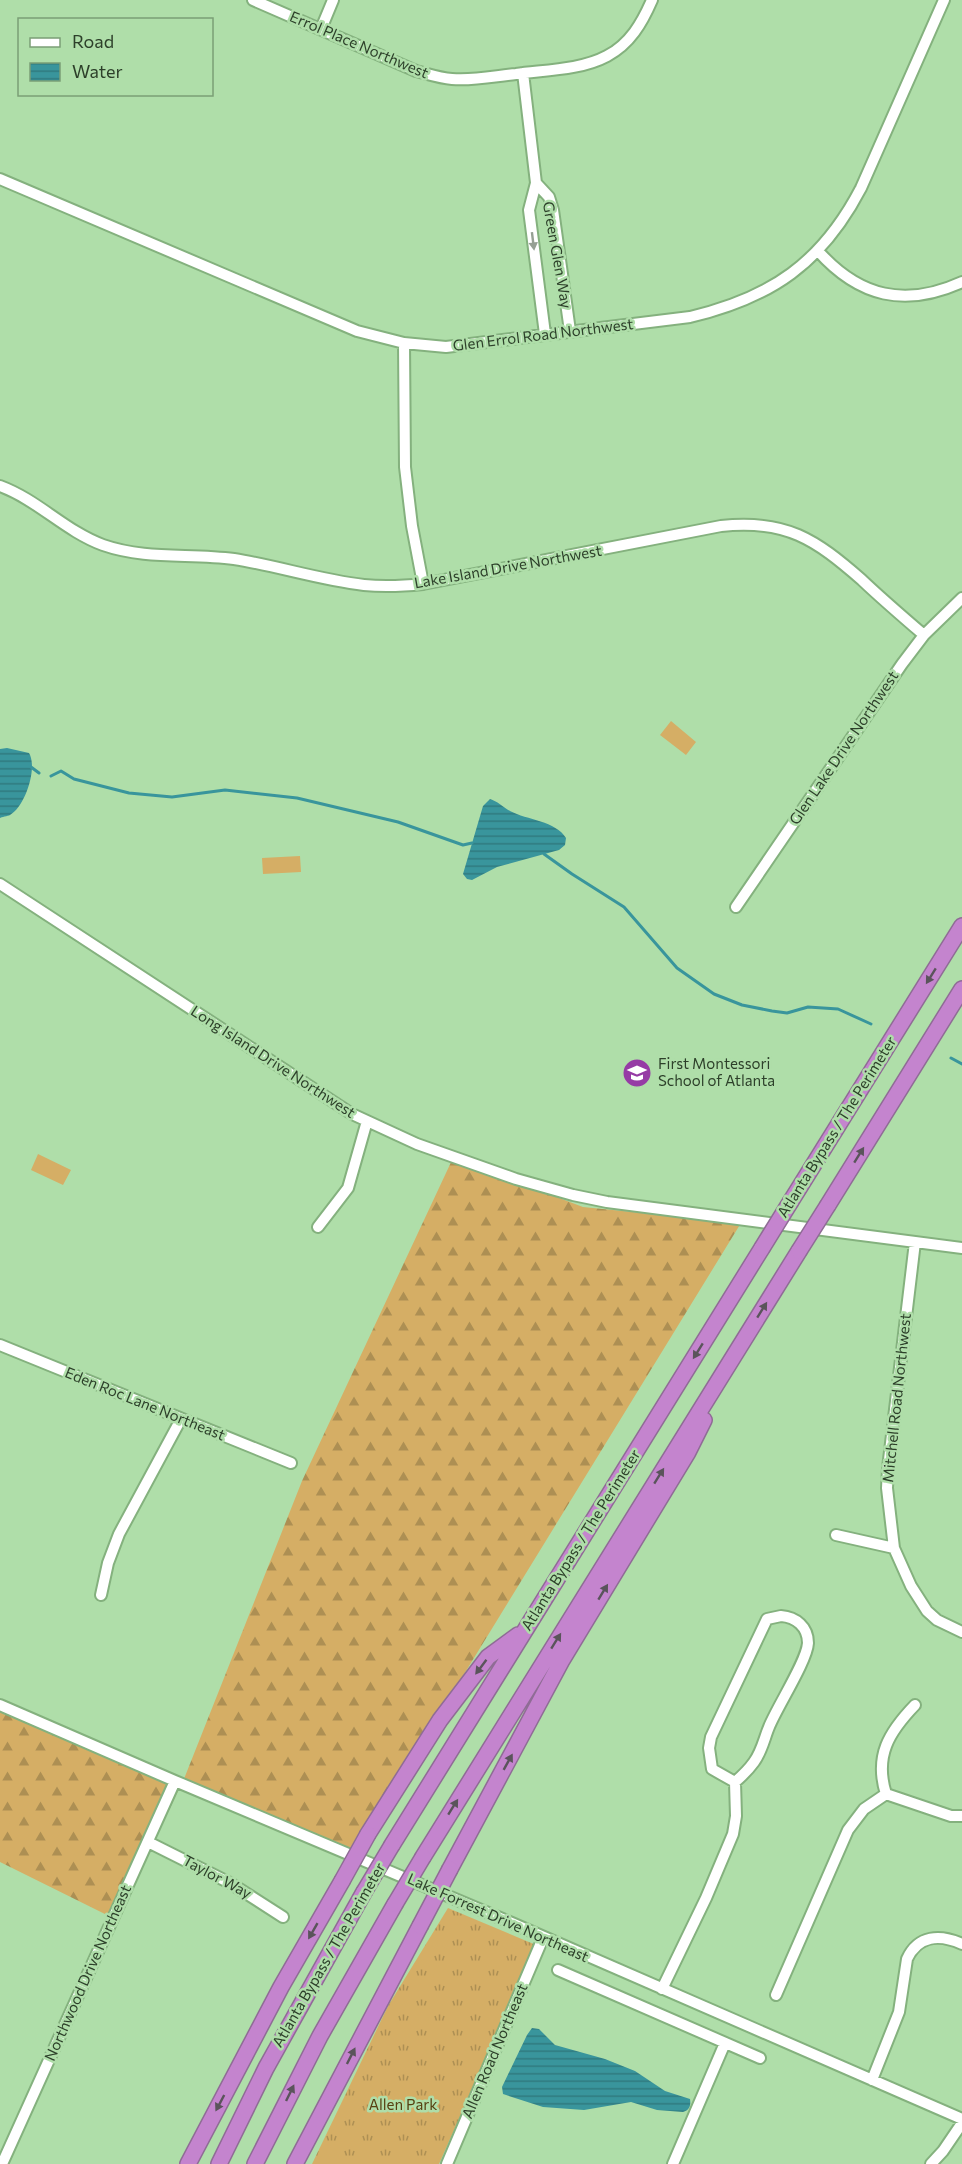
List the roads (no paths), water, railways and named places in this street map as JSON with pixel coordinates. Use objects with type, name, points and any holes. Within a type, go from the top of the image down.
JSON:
[{"type":"highway","name":"Atlanta Bypass / The Perimeter","points":[[219,2164],[271,2058],[392,1845],[962,926]]},
{"type":"highway","name":"Atlanta Bypass / The Perimeter","points":[[255,2164],[320,2036],[423,1857],[962,989]]},
{"type":"highway","points":[[295,2164],[562,1660],[688,1452],[731,1360]]},
{"type":"highway","points":[[188,2164],[281,1987],[368,1834],[440,1720],[488,1657],[525,1629]]},
{"type":"street","name":"Errol Place Northwest","points":[[253,0],[416,70],[437,77],[468,80],[579,65],[607,56],[624,45],[634,34],[643,22],[652,0]]},
{"type":"street","points":[[321,29],[333,0]]},
{"type":"street","name":"Glen Errol Road Northwest","points":[[0,180],[357,331],[404,343],[446,347],[690,316],[724,309],[774,286],[818,251],[842,222],[861,188],[944,0]]},
{"type":"street","name":"Green Glen Way","points":[[523,73],[536,183],[529,210],[545,334]]},
{"type":"street","name":"Green Glen Way","points":[[536,183],[549,197],[553,210],[570,331]]},
{"type":"street","points":[[818,251],[833,268],[851,281],[871,291],[895,296],[914,296],[934,293],[962,282]]},
{"type":"street","points":[[404,343],[405,467],[412,526],[423,584]]},
{"type":"street","name":"Lake Island Drive Northwest","points":[[0,486],[27,499],[81,535],[126,552],[154,556],[234,559],[365,585],[423,584],[721,526],[759,525],[792,532],[822,547],[924,635]]},
{"type":"street","name":"Glen Lake Drive Northwest","points":[[736,907],[870,709],[924,635],[962,598]]},
{"type":"street","name":"Long Island Drive Northwest","points":[[0,884],[343,1109],[417,1144],[508,1176],[573,1195],[962,1248]]},
{"type":"street","points":[[318,1227],[348,1188],[367,1121]]},
{"type":"street","name":"Mitchell Road Northwest","points":[[915,1242],[888,1468],[887,1488],[894,1548],[920,1602],[937,1620],[962,1632]]},
{"type":"street","name":"Eden Roc Lane Northeast","points":[[0,1345],[291,1463]]},
{"type":"street","points":[[101,1595],[108,1563],[119,1534],[181,1419]]},
{"type":"street","points":[[837,1535],[894,1548]]},
{"type":"street","points":[[662,1989],[733,1834],[736,1816],[736,1787],[763,1746],[769,1727],[807,1650],[807,1634],[802,1626],[789,1617],[767,1619],[711,1737],[712,1769],[736,1787]]},
{"type":"street","name":"Lake Forrest Drive Northeast","points":[[0,1705],[662,1989],[962,2121]]},
{"type":"street","points":[[886,1794],[881,1772],[884,1749],[902,1719],[915,1705]]},
{"type":"street","name":"Northwood Drive Northeast","points":[[2,2164],[175,1781]]},
{"type":"street","points":[[886,1794],[951,1816],[962,1816]]},
{"type":"street","points":[[776,1995],[848,1830],[864,1809],[886,1794]]},
{"type":"street","name":"Taylor Way","points":[[148,1842],[230,1883],[283,1917]]},
{"type":"street","name":"Allen Road Northeast","points":[[447,2164],[543,1938]]},
{"type":"street","points":[[872,2080],[899,2012],[910,1952],[918,1944],[933,1938],[948,1938],[962,1944]]},
{"type":"street","points":[[558,1970],[760,2058]]},
{"type":"street","points":[[674,2164],[725,2043]]},
{"type":"street","points":[[931,2164],[943,2151],[962,2121]]},
{"type":"water","points":[[7,748],[29,753],[32,768],[21,804],[10,815],[0,818],[0,749]]},
{"type":"water","points":[[490,799],[510,811],[555,828],[566,838],[565,845],[559,850],[497,867],[472,880],[467,879],[463,874],[483,806]]},
{"type":"water","points":[[532,2028],[539,2029],[555,2045],[605,2059],[635,2071],[665,2091],[690,2099],[690,2107],[683,2112],[657,2110],[631,2102],[584,2110],[543,2107],[503,2094],[502,2087]]},
{"type":"waterway","points":[[31,767],[39,773]]},
{"type":"waterway","points":[[51,776],[61,771],[74,779],[129,793],[172,797],[225,790],[297,798],[398,822],[463,845],[472,843]]},
{"type":"waterway","points":[[544,854],[624,907],[677,968],[714,994],[742,1005],[787,1013],[808,1007],[838,1009],[871,1024]]},
{"type":"waterway","points":[[951,1058],[962,1064]]},
{"type":"place","name":"First Montessori School of Atlanta","points":[[637,1073]]},
{"type":"park label","name":"Allen Park","points":[[403,2105]]}]
